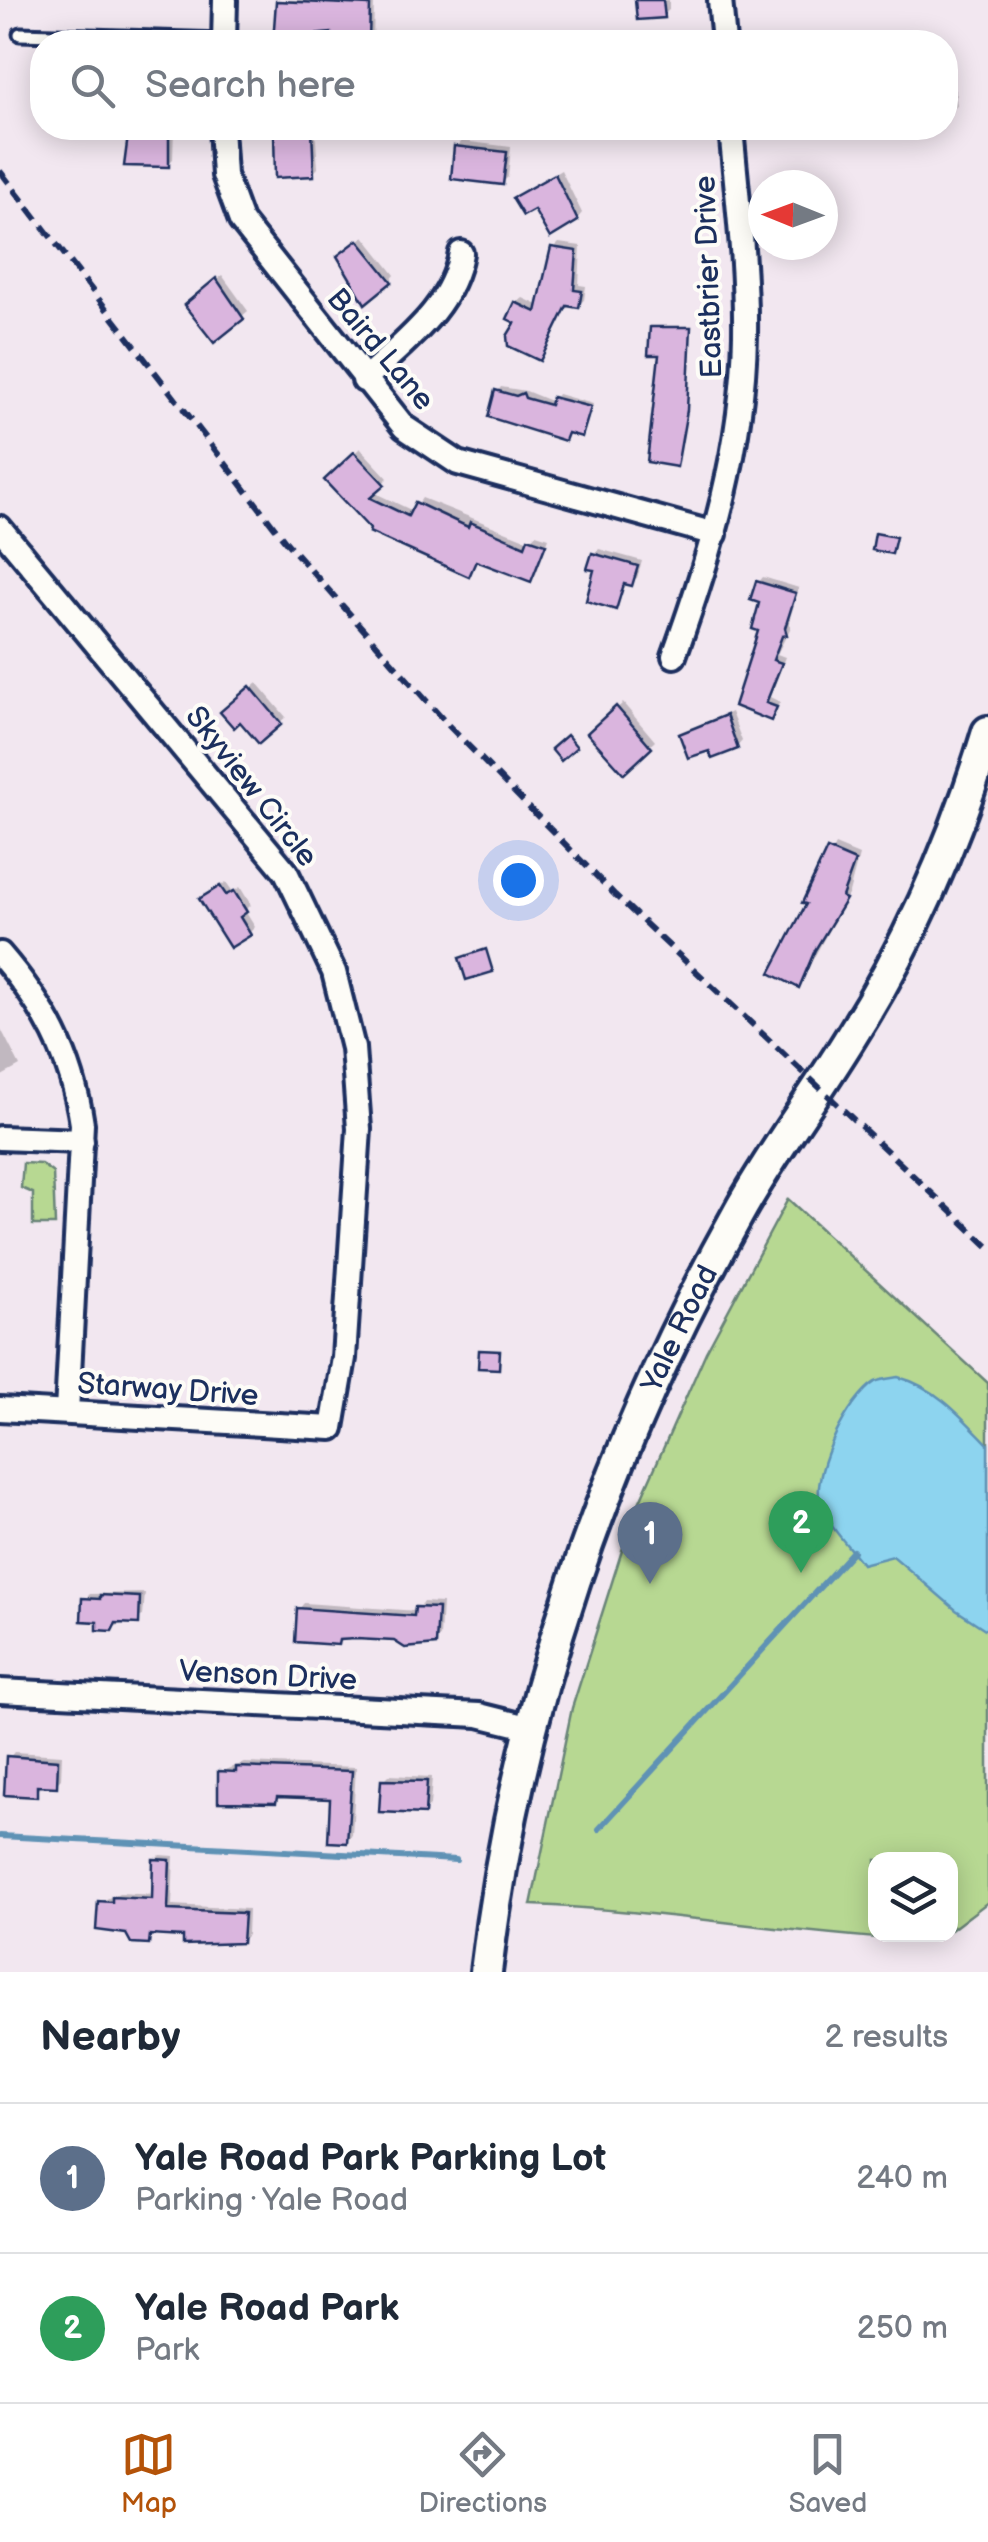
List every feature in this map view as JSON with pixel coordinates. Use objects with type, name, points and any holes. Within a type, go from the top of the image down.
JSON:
[{"type":"main road","name":"Yale Road","points":[[486,1972],[510,1820],[531,1728],[561,1620],[597,1516],[661,1361],[740,1210],[851,1037],[900,952],[946,849],[988,732]]},
{"type":"street","points":[[224,30],[225,0]]},
{"type":"street","points":[[720,0],[723,30]]},
{"type":"street","name":"Baird Lane","points":[[221,140],[224,175],[241,222],[404,427],[446,458],[715,534]]},
{"type":"street","name":"Eastbrier Drive","points":[[674,656],[715,534],[733,457],[745,338],[732,140]]},
{"type":"street","points":[[364,380],[436,310],[454,282],[461,253]]},
{"type":"street","name":"Skyview Circle","points":[[0,528],[286,872],[334,972],[352,1048],[359,1129],[344,1358],[332,1428]]},
{"type":"street","points":[[0,954],[44,1009],[76,1094],[82,1141],[67,1412]]},
{"type":"street","points":[[0,1138],[82,1141]]},
{"type":"street","name":"Starway Drive","points":[[0,1409],[332,1428]]},
{"type":"street","name":"Venson Drive","points":[[0,1691],[479,1715],[531,1728]]},
{"type":"lane","points":[[20,34],[30,34]]},
{"type":"green space","points":[[23,1163],[41,1164],[53,1173],[55,1225],[33,1225],[33,1193],[21,1188]]},
{"type":"green space","points":[[788,1199],[988,1383],[988,1902],[958,1925],[958,1852],[868,1852],[868,1937],[531,1905],[572,1708],[632,1519],[706,1352]]},
{"type":"water","points":[[898,1377],[936,1395],[988,1444],[988,1631],[956,1610],[893,1556],[862,1564],[821,1507],[822,1470],[844,1418],[875,1382]]},
{"type":"building","points":[[635,0],[663,0],[665,18],[637,20]]},
{"type":"building","points":[[276,1],[370,5],[369,30],[274,30]]},
{"type":"building","points":[[127,140],[169,140],[169,167],[124,166]]},
{"type":"building","points":[[274,140],[312,140],[314,176],[275,178]]},
{"type":"building","points":[[454,146],[507,152],[503,185],[451,179]]},
{"type":"building","points":[[555,174],[578,221],[550,238],[534,210],[523,216],[512,198]]},
{"type":"building","points":[[358,240],[392,282],[365,304],[337,256]]},
{"type":"building","points":[[551,247],[577,251],[574,290],[582,291],[579,308],[567,306],[540,361],[508,346],[507,336],[515,323],[507,319],[515,302],[536,312]]},
{"type":"building","points":[[216,278],[244,319],[214,343],[184,305]]},
{"type":"building","points":[[650,327],[691,327],[687,410],[677,467],[647,462],[659,355],[648,355]]},
{"type":"building","points":[[495,390],[516,396],[523,393],[525,398],[550,405],[552,397],[591,407],[582,437],[568,433],[565,441],[488,417]]},
{"type":"building","points":[[354,452],[385,485],[370,498],[408,516],[415,502],[468,527],[470,522],[525,546],[528,538],[546,544],[531,582],[476,561],[469,577],[369,532],[324,480]]},
{"type":"building","points":[[875,533],[896,537],[892,554],[872,550]]},
{"type":"building","points":[[592,553],[638,566],[632,586],[624,584],[616,610],[586,601],[594,570],[587,569]]},
{"type":"building","points":[[756,581],[796,593],[785,628],[787,635],[782,636],[773,660],[782,663],[766,703],[777,707],[771,721],[734,706],[758,631],[752,629],[759,603],[750,600]]},
{"type":"building","points":[[250,686],[282,724],[259,744],[240,722],[234,728],[220,712]]},
{"type":"building","points":[[616,706],[652,748],[624,774],[587,733]]},
{"type":"building","points":[[726,715],[738,749],[712,759],[709,751],[688,758],[679,734]]},
{"type":"building","points":[[567,735],[577,747],[561,761],[551,749]]},
{"type":"building","points":[[827,849],[855,861],[842,897],[846,899],[815,950],[799,988],[770,973],[806,904],[802,903]]},
{"type":"building","points":[[220,886],[226,895],[234,891],[247,912],[240,917],[251,935],[230,948],[199,899]]},
{"type":"building","points":[[486,949],[493,972],[466,980],[459,958]]},
{"type":"building","points":[[479,1350],[500,1351],[499,1369],[478,1368]]},
{"type":"building","points":[[100,1595],[140,1597],[139,1624],[116,1623],[112,1631],[97,1630],[97,1622],[81,1621],[82,1598],[100,1599]]},
{"type":"building","points":[[415,1607],[438,1608],[436,1645],[405,1648],[394,1641],[356,1639],[339,1640],[338,1645],[295,1642],[297,1608],[414,1616]]},
{"type":"building","points":[[6,1756],[58,1760],[57,1787],[37,1786],[37,1797],[4,1795]]},
{"type":"building","points":[[236,1767],[352,1771],[347,1843],[328,1842],[330,1799],[277,1797],[276,1803],[218,1802],[218,1771],[236,1772]]},
{"type":"building","points":[[381,1780],[427,1781],[425,1814],[379,1812]]},
{"type":"building","points":[[153,1859],[170,1860],[168,1910],[244,1913],[242,1943],[183,1945],[183,1937],[150,1935],[149,1944],[131,1943],[126,1934],[96,1930],[98,1901],[112,1902],[112,1897],[152,1899]]},
{"type":"waterway","points":[[599,1829],[853,1551]]},
{"type":"waterway","points":[[0,1836],[456,1860]]},
{"type":"railway","points":[[0,171],[286,542],[448,725],[615,895],[988,1246]]},
{"type":"place","name":"Yale Road Park","points":[[801,1573]]},
{"type":"place","name":"Yale Road Park Parking Lot","points":[[650,1584]]}]
